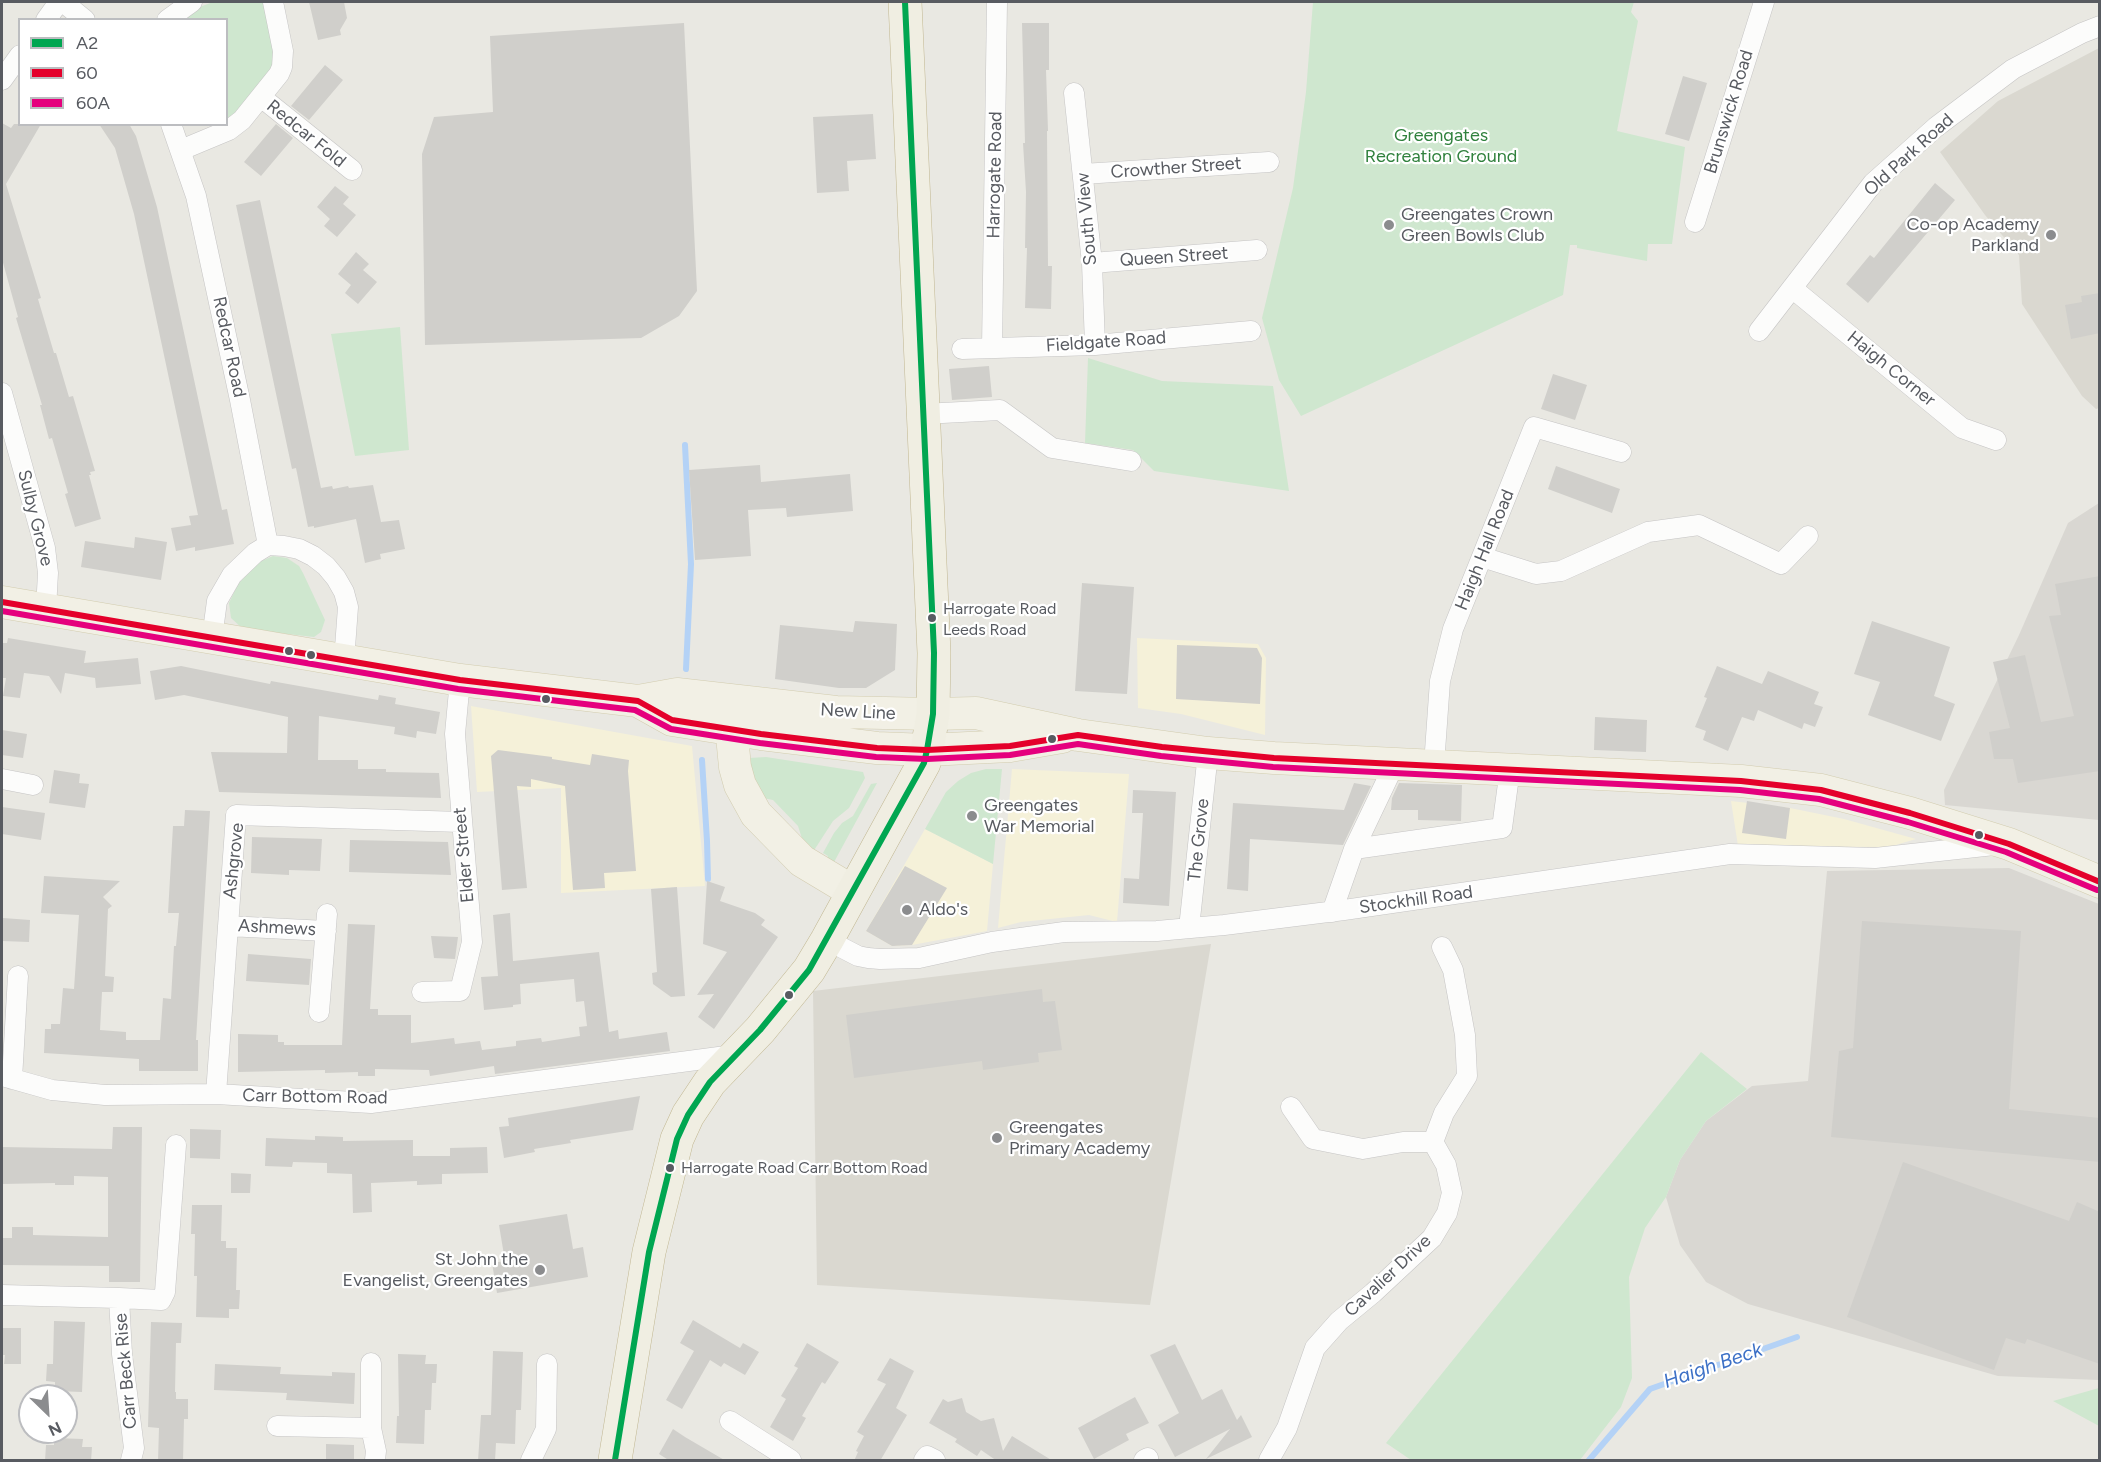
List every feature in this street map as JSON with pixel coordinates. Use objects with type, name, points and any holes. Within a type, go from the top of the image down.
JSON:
[{"type":"highway","points":[[615,1461],[649,1252],[671,1159],[688,1115],[710,1082],[784,1002],[809,970],[924,763],[927,750],[933,714],[934,660],[905,2]]},
{"type":"main road","name":"New Line","points":[[2,602],[460,681],[638,701],[672,720],[836,712],[933,714],[976,712],[1078,735],[1208,753],[1741,781],[1821,790],[1910,813],[2008,844],[2096,877]]},
{"type":"main road","name":"New Line","points":[[734,716],[877,748],[927,750],[1010,746],[1078,735]]},
{"type":"main road","points":[[734,716],[735,767],[740,785],[756,814],[802,861],[852,891]]},
{"type":"street","points":[[48,18],[61,2],[82,18]]},
{"type":"street","points":[[170,18],[192,2]]},
{"type":"street","points":[[181,150],[229,130],[242,120],[279,74],[283,59],[273,2]]},
{"type":"street","name":"Harrogate Road","points":[[992,348],[997,2]]},
{"type":"street","name":"Brunswick Road","points":[[1695,222],[1764,2]]},
{"type":"street","name":"Old Park Road","points":[[1759,331],[1873,183],[1936,127],[2013,69],[2100,26]]},
{"type":"street","points":[[2,80],[18,58]]},
{"type":"street","name":"South View","points":[[1074,93],[1092,263],[1095,345]]},
{"type":"street","name":"Redcar Fold","points":[[261,97],[352,170]]},
{"type":"street","name":"Redcar Road","points":[[172,126],[196,196],[240,400],[268,545]]},
{"type":"street","name":"Crowther Street","points":[[1083,174],[1269,162]]},
{"type":"street","name":"Queen Street","points":[[1092,263],[1257,250]]},
{"type":"street","name":"Haigh Corner","points":[[1792,288],[1962,428],[1996,440]]},
{"type":"street","name":"Fieldgate Road","points":[[962,350],[1095,345],[1251,331]]},
{"type":"street","name":"Sulby Grove","points":[[2,393],[45,548],[48,573],[46,609]]},
{"type":"street","points":[[923,414],[1000,410],[1053,448],[1131,461]]},
{"type":"street","name":"Haigh Hall Road","points":[[1434,765],[1440,681],[1454,629],[1534,427],[1621,452]]},
{"type":"street","points":[[1482,557],[1536,574],[1561,571],[1648,532],[1699,525],[1781,564],[1808,536]]},
{"type":"street","points":[[212,638],[217,601],[224,587],[243,563],[268,545],[299,549],[326,566],[344,592],[348,607],[344,661]]},
{"type":"street","name":"Elder Street","points":[[422,992],[460,992],[471,942],[455,734],[460,681]]},
{"type":"street","name":"The Grove","points":[[1190,928],[1208,753]]},
{"type":"street","points":[[1332,912],[1354,849],[1395,763]]},
{"type":"street","points":[[1354,849],[1502,828],[1509,769]]},
{"type":"street","points":[[2,779],[33,784]]},
{"type":"street","name":"Ashgrove","points":[[216,1094],[236,815],[461,822]]},
{"type":"street","name":"Stockhill Road","points":[[827,940],[858,956],[890,959],[919,958],[992,942],[1064,932],[1157,931],[1224,925],[1332,912],[1730,854],[1875,858],[2008,844]]},
{"type":"street","name":"Ashmews","points":[[228,926],[326,922],[319,1012]]},
{"type":"street","points":[[1291,1107],[1313,1139],[1363,1149],[1403,1142],[1433,1142],[1444,1113],[1467,1076],[1465,1035],[1454,970],[1442,947]]},
{"type":"street","points":[[7,1078],[18,976]]},
{"type":"street","name":"Carr Bottom Road","points":[[7,1078],[52,1090],[105,1095],[216,1094],[370,1103],[735,1055]]},
{"type":"street","name":"Cavalier Drive","points":[[1269,1461],[1287,1428],[1315,1348],[1339,1321],[1432,1238],[1447,1213],[1452,1193],[1446,1165],[1433,1142]]},
{"type":"street","name":"Carr Beck Rise","points":[[131,1461],[134,1448],[122,1354],[119,1298],[161,1300],[165,1292],[176,1145]]},
{"type":"street","points":[[2,1295],[119,1298]]},
{"type":"street","points":[[371,1363],[371,1428],[376,1451],[375,1461]]},
{"type":"street","points":[[531,1461],[546,1429],[548,1364]]},
{"type":"street","points":[[730,1421],[791,1461]]},
{"type":"street","points":[[277,1426],[371,1428]]},
{"type":"street","points":[[924,1461],[927,1456],[935,1461]]},
{"type":"shaded area","name":"Co-op Academy Parkland","points":[[2099,48],[2099,408],[2096,409],[2082,396],[2022,304],[2019,255],[1985,215],[1940,152],[1998,101]]},
{"type":"shaded area","points":[[2099,503],[2099,820],[1945,805],[1944,790],[2019,635],[2068,523]]},
{"type":"shaded area","points":[[1137,638],[1258,644],[1266,658],[1265,735],[1181,714],[1138,708]]},
{"type":"shaded area","points":[[471,706],[692,746],[705,886],[561,893],[561,788],[477,792]]},
{"type":"shaded area","points":[[1012,769],[1129,774],[1117,922],[1089,915],[1021,922],[998,928]]},
{"type":"shaded area","points":[[1731,801],[1790,808],[1844,819],[1916,839],[1889,847],[1738,846]]},
{"type":"shaded area","points":[[925,829],[993,864],[987,931],[912,945],[892,946],[866,931]]},
{"type":"shaded area","points":[[2009,868],[2099,904],[2099,1380],[1998,1376],[1748,1304],[1706,1282],[1680,1245],[1666,1197],[1680,1160],[1706,1121],[1752,1086],[1808,1081],[1827,871]]},
{"type":"shaded area","name":"Greengates Primary Academy","points":[[1211,944],[1150,1305],[817,1285],[813,991]]},
{"type":"green space","points":[[213,2],[263,2],[275,54],[274,64],[228,121],[228,18],[182,18],[197,8]]},
{"type":"green space","name":"Greengates Recreation Ground","points":[[1313,2],[1634,2],[1631,12],[1638,21],[1617,131],[1685,147],[1672,244],[1648,244],[1647,261],[1570,245],[1563,295],[1301,416],[1279,380],[1262,318],[1293,188],[1306,92]]},
{"type":"green space","points":[[400,327],[409,450],[355,456],[331,334]]},
{"type":"green space","points":[[1088,358],[1162,381],[1273,386],[1289,491],[1154,471],[1133,450],[1085,443]]},
{"type":"green space","points":[[273,556],[287,558],[299,566],[303,573],[325,620],[321,632],[314,637],[243,629],[231,618],[229,603],[238,584],[259,562]]},
{"type":"green space","points":[[766,757],[863,772],[865,778],[849,808],[833,821],[811,855],[806,851],[798,826],[773,800],[763,798],[756,784],[749,758]]},
{"type":"green space","points":[[986,769],[1002,769],[993,864],[925,829],[946,792],[971,773]]},
{"type":"green space","points":[[877,783],[833,864],[825,861],[828,856],[823,853],[834,833],[842,823],[853,816],[871,784]]},
{"type":"green space","points":[[1701,1052],[1747,1089],[1706,1121],[1680,1160],[1666,1197],[1645,1228],[1629,1277],[1632,1378],[1621,1407],[1580,1460],[1411,1460],[1386,1443]]},
{"type":"green space","points":[[2099,1388],[2099,1426],[2053,1401]]},
{"type":"building","points":[[309,2],[344,2],[347,18],[340,30],[341,35],[318,40]]},
{"type":"building","points":[[684,23],[697,291],[679,316],[641,338],[425,345],[422,154],[434,117],[493,112],[490,36]]},
{"type":"building","points":[[1022,23],[1049,23],[1049,70],[1046,70],[1048,266],[1052,266],[1051,309],[1025,308],[1027,248],[1025,248]]},
{"type":"building","points":[[325,65],[343,80],[309,120],[291,106]]},
{"type":"building","points":[[1683,76],[1707,83],[1689,141],[1665,134]]},
{"type":"building","points":[[873,114],[876,159],[847,161],[849,191],[817,193],[813,117]]},
{"type":"building","points":[[2,123],[11,128],[14,124],[40,126],[6,184],[41,298],[38,299],[54,353],[56,353],[69,397],[73,396],[95,471],[90,472],[91,475],[89,475],[101,519],[75,527],[65,494],[68,493],[52,438],[49,439],[40,405],[42,405],[16,318],[18,317],[2,259]]},
{"type":"building","points":[[276,124],[293,138],[261,176],[244,162]]},
{"type":"building","points":[[100,126],[130,126],[136,136],[157,207],[222,510],[227,509],[234,544],[195,551],[195,547],[176,551],[171,528],[191,525],[189,516],[198,515],[134,214],[115,148]]},
{"type":"building","points":[[1935,183],[1955,200],[1868,303],[1846,284],[1870,255],[1874,258]]},
{"type":"building","points":[[335,186],[349,197],[343,204],[356,215],[337,237],[324,226],[330,219],[317,207]]},
{"type":"building","points":[[260,200],[321,488],[373,485],[381,522],[399,520],[405,549],[380,554],[381,559],[365,563],[356,519],[314,528],[314,526],[308,527],[296,468],[292,469],[236,205]]},
{"type":"building","points":[[356,252],[369,264],[363,270],[377,282],[358,304],[345,293],[351,285],[338,274]]},
{"type":"building","points":[[2100,293],[2100,333],[2071,339],[2065,305],[2082,302],[2081,296]]},
{"type":"building","points":[[989,366],[992,397],[952,400],[949,369]]},
{"type":"building","points":[[1553,374],[1587,385],[1575,420],[1541,409]]},
{"type":"building","points":[[760,465],[761,482],[850,474],[853,511],[787,517],[786,508],[748,510],[751,556],[695,560],[689,470]]},
{"type":"building","points":[[1556,466],[1620,489],[1612,513],[1548,489]]},
{"type":"building","points":[[135,537],[167,542],[161,580],[81,567],[85,541],[134,548]]},
{"type":"building","points":[[2100,576],[2100,771],[2018,783],[2013,759],[1994,759],[1989,732],[2010,728],[1993,662],[2025,655],[2041,722],[2074,716],[2049,616],[2061,615],[2055,584]]},
{"type":"building","points":[[1082,583],[1134,587],[1127,694],[1075,691]]},
{"type":"building","points":[[855,621],[897,624],[895,670],[866,688],[839,688],[775,679],[780,625],[853,632]]},
{"type":"building","points":[[1872,621],[1950,647],[1934,696],[1955,704],[1941,741],[1868,715],[1880,682],[1854,674]]},
{"type":"building","points":[[8,638],[86,651],[84,663],[138,658],[141,684],[96,688],[95,678],[65,673],[61,694],[49,676],[24,673],[20,698],[3,696],[6,678],[2,678],[2,643],[7,643]]},
{"type":"building","points":[[1177,645],[1257,648],[1262,658],[1260,704],[1176,699]]},
{"type":"building","points":[[181,666],[270,684],[271,681],[378,700],[379,695],[396,698],[395,704],[440,712],[436,734],[417,731],[416,738],[394,734],[395,727],[319,716],[318,760],[358,760],[358,769],[439,773],[441,798],[219,792],[211,752],[287,753],[288,717],[184,695],[155,700],[150,671]]},
{"type":"building","points":[[1717,666],[1762,684],[1768,671],[1819,692],[1814,704],[1823,707],[1815,727],[1804,723],[1802,729],[1758,710],[1754,721],[1742,717],[1728,751],[1703,740],[1706,731],[1695,727]]},
{"type":"building","points":[[1595,717],[1647,720],[1646,752],[1594,750]]},
{"type":"building","points":[[2,730],[27,734],[23,758],[2,755]]},
{"type":"building","points":[[498,750],[590,765],[592,754],[629,760],[636,871],[604,873],[605,888],[573,890],[565,786],[531,779],[531,787],[517,786],[527,888],[502,890],[491,756]]},
{"type":"building","points":[[54,770],[80,774],[79,783],[89,784],[85,808],[49,803]]},
{"type":"building","points":[[1354,783],[1371,786],[1343,845],[1250,839],[1248,891],[1227,889],[1233,803],[1344,810]]},
{"type":"building","points":[[1399,783],[1462,785],[1461,821],[1418,820],[1418,810],[1391,810],[1392,798]]},
{"type":"building","points":[[1133,790],[1176,792],[1169,906],[1123,903],[1124,878],[1139,879],[1143,813],[1132,813]]},
{"type":"building","points":[[1747,801],[1790,808],[1786,839],[1742,833]]},
{"type":"building","points":[[2,807],[45,813],[41,840],[2,834]]},
{"type":"building","points":[[185,810],[210,811],[196,1040],[198,1040],[198,1071],[139,1071],[139,1059],[44,1053],[45,1029],[51,1029],[51,1024],[60,1024],[63,988],[74,989],[79,915],[41,913],[44,876],[120,881],[103,897],[112,906],[108,909],[105,976],[114,977],[113,992],[102,992],[100,1030],[126,1032],[126,1040],[160,1040],[163,998],[171,999],[174,946],[176,946],[179,913],[168,913],[173,826],[184,826]]},
{"type":"building","points":[[252,837],[322,839],[320,871],[289,870],[289,875],[251,873]]},
{"type":"building","points":[[350,840],[448,842],[451,875],[349,872]]},
{"type":"building","name":"Aldo's","points":[[905,866],[947,888],[912,945],[892,946],[866,931]]},
{"type":"building","points":[[707,881],[725,887],[720,901],[755,913],[765,920],[761,925],[778,937],[714,1029],[698,1017],[714,994],[697,995],[727,952],[703,944]]},
{"type":"building","points":[[677,887],[685,996],[671,997],[653,984],[652,973],[657,972],[651,889]]},
{"type":"building","points":[[510,913],[513,961],[599,952],[609,1032],[618,1030],[619,1039],[667,1032],[670,1051],[495,1074],[494,1066],[430,1076],[429,1070],[375,1069],[375,1076],[358,1076],[358,1072],[325,1073],[325,1070],[238,1072],[238,1034],[278,1035],[278,1042],[284,1042],[284,1045],[342,1045],[348,924],[375,925],[370,1009],[378,1009],[378,1015],[411,1015],[411,1043],[454,1038],[455,1044],[480,1041],[482,1050],[516,1046],[516,1041],[541,1038],[542,1042],[580,1036],[579,1027],[587,1026],[584,1001],[576,1002],[574,979],[520,984],[521,1004],[484,1010],[481,977],[498,976],[493,915]]},
{"type":"building","points":[[3,918],[30,920],[29,942],[2,941]]},
{"type":"building","points":[[1862,921],[2021,931],[2009,1109],[2100,1118],[2100,1162],[1831,1137],[1839,1051],[1853,1048]]},
{"type":"building","points":[[431,936],[458,937],[455,959],[434,958]]},
{"type":"building","points":[[248,954],[311,959],[309,985],[246,981]]},
{"type":"building","points":[[1042,989],[1043,1002],[1055,1001],[1062,1050],[1038,1053],[1039,1062],[983,1070],[982,1061],[854,1078],[846,1015]]},
{"type":"building","points":[[640,1096],[633,1130],[570,1140],[571,1143],[534,1149],[535,1152],[504,1158],[499,1127],[509,1126],[508,1118]]},
{"type":"building","points":[[113,1127],[142,1127],[140,1282],[109,1282],[109,1266],[2,1265],[3,1238],[12,1238],[12,1227],[33,1227],[33,1235],[108,1237],[108,1177],[74,1176],[74,1185],[2,1184],[2,1147],[112,1149]]},
{"type":"building","points":[[190,1129],[221,1130],[220,1159],[190,1158]]},
{"type":"building","points":[[315,1136],[343,1137],[343,1141],[413,1140],[413,1156],[450,1156],[450,1148],[487,1147],[488,1173],[442,1174],[442,1184],[417,1185],[417,1181],[371,1183],[372,1212],[353,1213],[352,1174],[327,1173],[327,1163],[293,1162],[292,1167],[265,1166],[266,1138],[315,1140]]},
{"type":"building","points":[[1903,1162],[2069,1221],[2077,1202],[2100,1212],[2100,1364],[2027,1339],[2025,1344],[2006,1338],[1994,1370],[1847,1317]]},
{"type":"building","points":[[231,1173],[251,1174],[250,1193],[231,1193]]},
{"type":"building","points":[[192,1205],[222,1205],[221,1241],[226,1241],[226,1248],[237,1248],[236,1290],[240,1290],[239,1309],[229,1309],[229,1318],[196,1317],[197,1276],[194,1276],[195,1234],[191,1234]]},
{"type":"building","points":[[567,1214],[573,1249],[583,1247],[588,1277],[497,1293],[492,1263],[505,1261],[499,1225]]},
{"type":"building","points":[[693,1320],[740,1348],[743,1343],[759,1352],[745,1375],[724,1363],[721,1367],[710,1360],[682,1409],[666,1400],[694,1351],[680,1343]]},
{"type":"building","points":[[54,1321],[85,1322],[82,1392],[78,1392],[78,1384],[55,1384],[55,1382],[46,1381],[47,1364],[53,1364]]},
{"type":"building","points":[[151,1322],[182,1323],[181,1343],[176,1343],[175,1392],[176,1399],[188,1399],[188,1419],[184,1419],[183,1461],[158,1461],[159,1428],[148,1427]]},
{"type":"building","points":[[2,1328],[21,1328],[21,1364],[4,1364]]},
{"type":"building","points":[[807,1343],[839,1362],[825,1384],[822,1382],[802,1416],[806,1418],[793,1441],[770,1427],[786,1399],[781,1396],[798,1368],[794,1366]]},
{"type":"building","points":[[1175,1344],[1202,1400],[1222,1389],[1237,1420],[1241,1415],[1252,1437],[1206,1459],[1230,1429],[1175,1457],[1158,1425],[1179,1413],[1150,1355]]},
{"type":"building","points":[[493,1351],[523,1352],[521,1410],[516,1410],[515,1444],[496,1443],[495,1461],[478,1461],[481,1415],[491,1415]]},
{"type":"building","points":[[398,1354],[426,1355],[425,1364],[437,1364],[436,1383],[432,1383],[431,1410],[425,1410],[424,1444],[396,1443],[397,1416],[399,1416]]},
{"type":"building","points":[[890,1358],[914,1371],[896,1408],[907,1415],[880,1461],[854,1461],[858,1452],[856,1451],[864,1436],[857,1432],[886,1384],[877,1380]]},
{"type":"building","points":[[215,1364],[281,1367],[280,1374],[332,1376],[332,1372],[355,1373],[354,1404],[286,1400],[287,1393],[214,1390]]},
{"type":"building","points":[[1135,1397],[1149,1423],[1126,1434],[1129,1440],[1094,1459],[1078,1428]]},
{"type":"building","points":[[962,1398],[966,1412],[981,1421],[994,1418],[1003,1451],[1012,1436],[1053,1461],[997,1461],[981,1450],[977,1456],[955,1442],[957,1439],[929,1423],[943,1399],[948,1402]]},
{"type":"building","points":[[673,1429],[726,1461],[670,1461],[659,1454]]},
{"type":"building","points":[[78,1439],[83,1439],[82,1447],[92,1447],[91,1461],[45,1461],[46,1445],[78,1444]]},
{"type":"building","points":[[326,1444],[354,1445],[354,1461],[326,1461]]},
{"type":"waterway","points":[[685,445],[691,564],[686,669]]},
{"type":"waterway","points":[[702,760],[708,879]]},
{"type":"waterway","name":"Haigh Beck","points":[[1589,1460],[1650,1389],[1797,1337]]},
{"type":"transit line","name":"A2","points":[[615,1460],[649,1252],[677,1139],[688,1115],[710,1082],[760,1030],[809,970],[924,763],[927,750],[933,714],[934,653],[905,2]]},
{"type":"transit line","name":"60","points":[[2,602],[460,680],[638,701],[672,720],[761,734],[877,748],[927,750],[1010,746],[1078,735],[1162,747],[1274,758],[1741,781],[1821,790],[1910,813],[2009,844],[2100,882]]},
{"type":"transit line","name":"60A","points":[[2,611],[458,689],[635,710],[671,729],[760,743],[876,757],[927,759],[1010,755],[1078,744],[1161,756],[1273,767],[1740,790],[1819,799],[1908,822],[2006,852],[2097,890]]},
{"type":"place","name":"Greengates Crown Green Bowls Club","points":[[1389,225]]},
{"type":"place","name":"Co-op Academy Parkland","points":[[2051,235]]},
{"type":"place","name":"Harrogate Road Leeds Road","points":[[932,618]]},
{"type":"place","name":"Greengates War Memorial","points":[[972,816]]},
{"type":"place","name":"Aldo's","points":[[907,910]]},
{"type":"place","name":"Greengates Primary Academy","points":[[997,1138]]},
{"type":"place","name":"Harrogate Road Carr Bottom Road","points":[[670,1168]]},
{"type":"place","name":"St John the Evangelist, Greengates","points":[[540,1270]]}]
